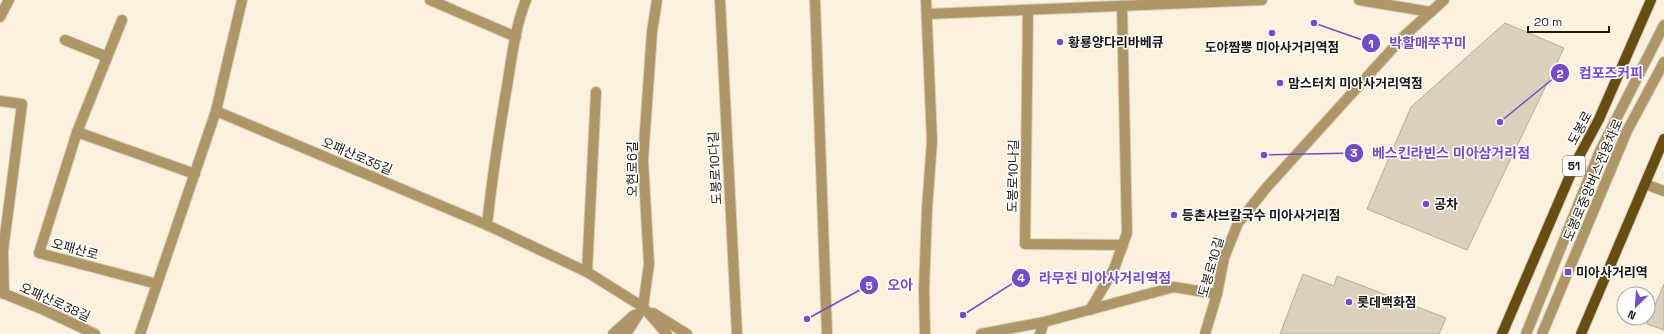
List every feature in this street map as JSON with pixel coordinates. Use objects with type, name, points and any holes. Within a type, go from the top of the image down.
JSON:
[{"type":"main road","name":"도봉로","points":[[1502,334],[1575,164],[1599,119],[1651,0]]},
{"type":"main road","points":[[1581,334],[1664,139]]},
{"type":"street","points":[[0,17],[9,0]]},
{"type":"street","points":[[140,334],[216,111],[242,0]]},
{"type":"street","points":[[430,0],[516,37]]},
{"type":"street","points":[[487,225],[493,172],[519,17],[526,0]]},
{"type":"street","name":"오현로6길","points":[[626,334],[643,307],[649,264],[643,160],[652,32],[658,0]]},
{"type":"street","name":"도봉로10다길","points":[[720,0],[737,334]]},
{"type":"street","points":[[815,0],[827,334]]},
{"type":"street","points":[[925,334],[924,290],[926,216],[932,141],[926,0]]},
{"type":"street","points":[[927,14],[1262,0]]},
{"type":"street","points":[[1359,0],[1431,12]]},
{"type":"street","points":[[1390,0],[1398,6]]},
{"type":"street","name":"도봉로10길","points":[[1205,334],[1217,294],[1224,258],[1238,224],[1267,187],[1403,37],[1444,0]]},
{"type":"street","points":[[1090,310],[1114,269],[1127,233],[1122,6]]},
{"type":"street","name":"도봉로10나길","points":[[1028,10],[1025,244],[1123,245]]},
{"type":"street","name":"오패산로","points":[[122,20],[77,132],[40,253],[157,284]]},
{"type":"street","points":[[1526,334],[1600,153],[1664,25]]},
{"type":"street","points":[[65,40],[107,57]]},
{"type":"street","name":"도봉로중앙버스전용차로","points":[[1542,334],[1627,131],[1664,62]]},
{"type":"street","points":[[587,272],[596,92]]},
{"type":"street","name":"오패산로38길","points":[[0,101],[22,104],[3,250],[2,293],[42,309],[95,334]]},
{"type":"street","name":"오패산로35길","points":[[216,111],[487,225],[587,272],[643,307],[667,334]]},
{"type":"street","points":[[77,132],[195,174]]},
{"type":"street","points":[[1645,184],[1664,191]]},
{"type":"street","points":[[981,334],[1044,322],[1174,287],[1217,294]]},
{"type":"street","points":[[613,334],[643,307],[687,334]]},
{"type":"street","points":[[1040,334],[1044,322]]},
{"type":"building","points":[[1505,23],[1564,48],[1467,250],[1367,209],[1411,107]]},
{"type":"building","name":"롯데백화점","points":[[1303,274],[1334,286],[1337,276],[1446,318],[1439,334],[1280,334]]},
{"type":"building","points":[[1664,284],[1664,330],[1653,326],[1656,326],[1656,303]]},
{"type":"place","name":"박할매쭈꾸미","points":[[1314,23]]},
{"type":"place","name":"도야짬뽕 미아사거리역점","points":[[1272,33]]},
{"type":"place","name":"황룡양다리바베큐","points":[[1060,42]]},
{"type":"place","name":"맘스터치 미아사거리역점","points":[[1280,83]]},
{"type":"place","name":"컴포즈커피","points":[[1500,122]]},
{"type":"place","name":"베스킨라빈스 미아삼거리점","points":[[1264,155]]},
{"type":"place","name":"공차","points":[[1426,204]]},
{"type":"place","name":"등촌샤브칼국수 미아사거리점","points":[[1174,215]]},
{"type":"place","name":"미아사거리역","points":[[1568,272]]},
{"type":"place","name":"롯데백화점","points":[[1349,302]]},
{"type":"place","name":"라무진 미아사거리역점","points":[[963,315]]},
{"type":"place","name":"오아","points":[[807,319]]}]
